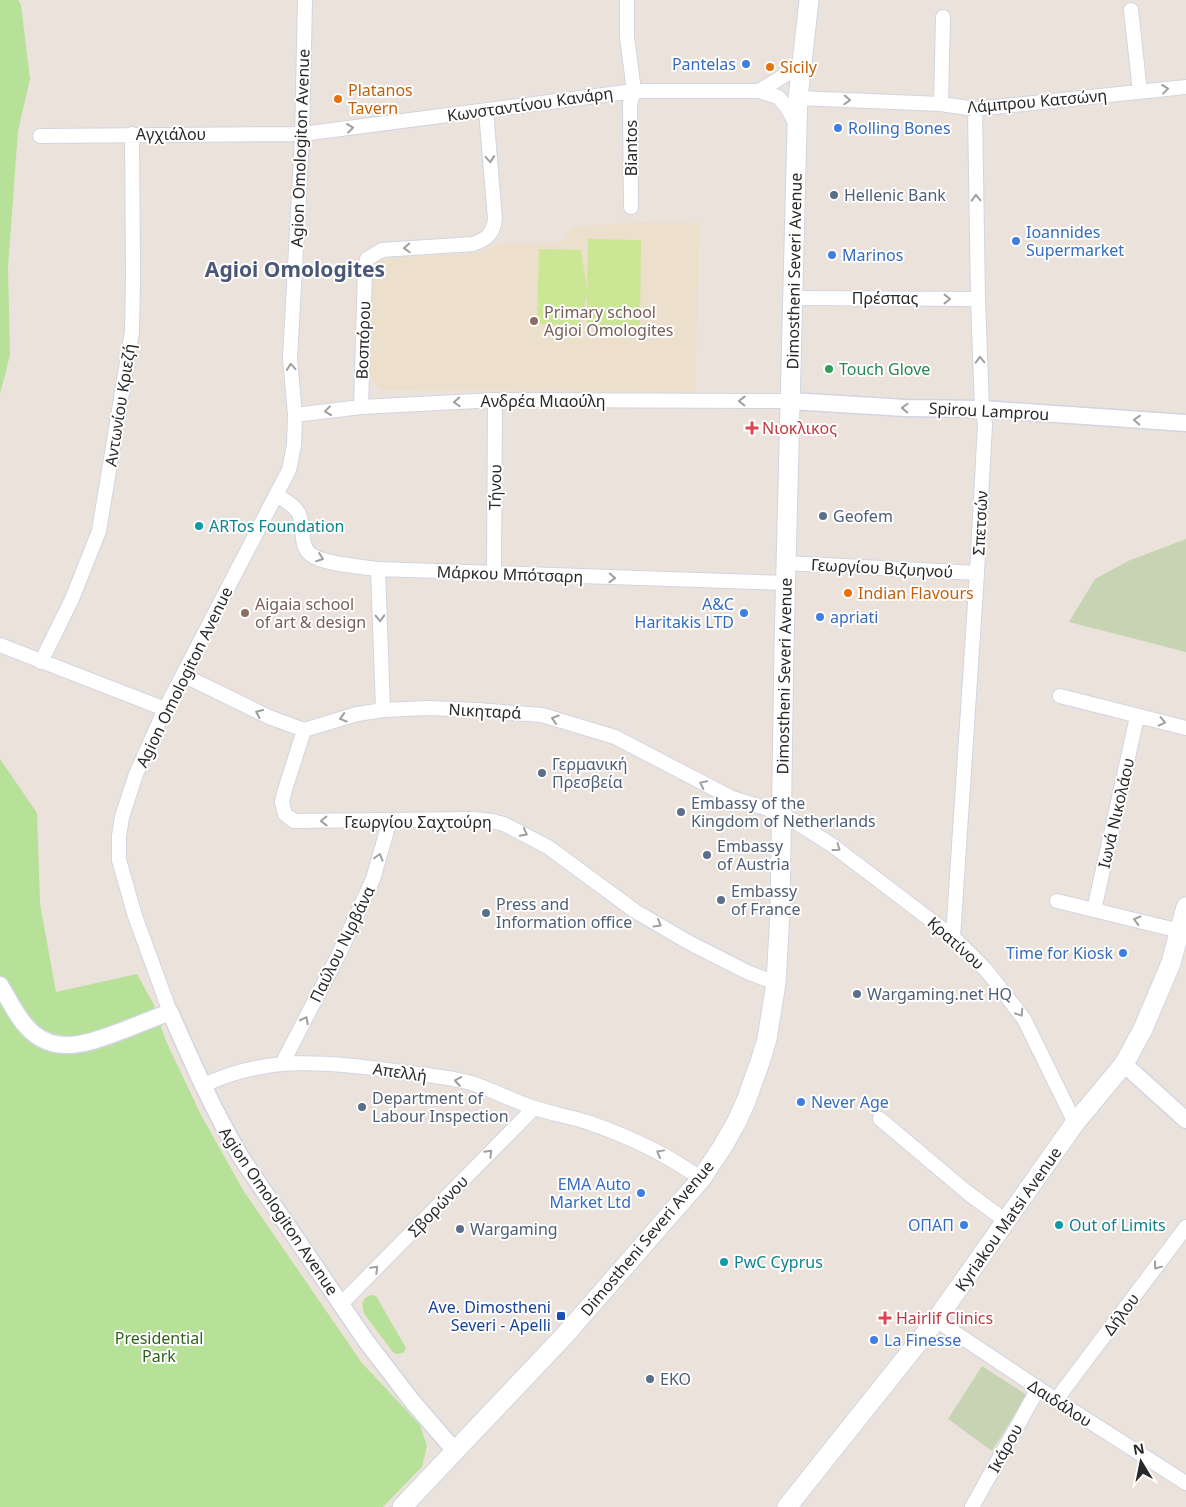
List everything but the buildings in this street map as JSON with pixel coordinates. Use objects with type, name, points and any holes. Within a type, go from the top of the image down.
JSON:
[{"type":"main road","name":"Dimostheni Severi Avenue","points":[[402,1507],[564,1336],[701,1179],[723,1146],[746,1101],[767,1039],[776,984],[780,912],[785,583],[797,127],[798,98],[809,0]]},
{"type":"main road","name":"Kyriakou Matsi Avenue","points":[[787,1507],[936,1320],[1074,1123],[1124,1064],[1143,1029],[1171,963],[1186,908]]},
{"type":"street","name":"Agion Omologiton Avenue","points":[[305,0],[302,134],[290,358],[295,415],[294,445],[289,470],[165,709],[136,774],[122,817],[119,836],[119,860],[136,916],[170,1012],[202,1086],[224,1129],[242,1159],[392,1376],[455,1450]]},
{"type":"street","name":"Biantos","points":[[627,0],[628,37],[634,91],[630,104],[631,207]]},
{"type":"street","points":[[1131,10],[1140,92]]},
{"type":"street","points":[[941,104],[943,17]]},
{"type":"street","points":[[759,91],[793,70],[803,59]]},
{"type":"street","name":"Λάμπρου Κατσώνη","points":[[798,98],[941,104],[975,109],[1186,87]]},
{"type":"street","name":"Κωνσταντίνου Κανάρη","points":[[302,134],[634,91],[759,91],[778,97],[786,106],[797,127]]},
{"type":"street","name":"Σπετσών","points":[[953,937],[985,424],[982,409],[978,299],[975,109]]},
{"type":"street","name":"Βοσπόρου","points":[[361,407],[365,269],[367,258],[382,250],[473,244],[483,241],[491,235],[495,219],[486,110]]},
{"type":"street","name":"Αντωνίου Κριεζή","points":[[41,662],[72,599],[99,531],[132,332],[132,134]]},
{"type":"street","name":"Αγχιάλου","points":[[40,136],[302,134]]},
{"type":"street","name":"Πρέσπας","points":[[793,298],[978,299]]},
{"type":"street","name":"Ανδρέα Μιαούλη","points":[[295,415],[361,407],[496,400],[791,401]]},
{"type":"street","name":"Τήνου","points":[[494,574],[496,400]]},
{"type":"street","name":"Spirou Lamprou","points":[[791,401],[905,408],[982,409],[1186,424]]},
{"type":"street","name":"Μάρκου Μπότσαρη","points":[[276,494],[298,512],[302,522],[304,545],[310,554],[320,559],[378,570],[785,583]]},
{"type":"street","name":"Γεωργίου Βιζυηνού","points":[[786,563],[977,573]]},
{"type":"street","points":[[378,570],[383,710]]},
{"type":"street","points":[[0,645],[165,709]]},
{"type":"street","points":[[183,675],[269,718],[304,730]]},
{"type":"street","points":[[1060,696],[1186,728]]},
{"type":"street","name":"Νικηταρά","points":[[304,730],[357,714],[383,710],[438,708],[542,715],[614,737],[732,798],[781,813]]},
{"type":"street","name":"Ιωνά Νικολάου","points":[[1094,910],[1137,717]]},
{"type":"street","name":"Γεωργίου Σαχτούρη","points":[[304,730],[282,802],[285,814],[294,821],[474,819],[492,820],[504,824],[548,846],[635,911],[688,942],[747,972],[776,984]]},
{"type":"street","name":"Κρατίνου","points":[[781,813],[832,845],[953,937],[987,971],[1024,1019],[1074,1123]]},
{"type":"street","name":"Παύλου Νιρβάνα","points":[[282,1064],[339,954],[373,878],[390,820]]},
{"type":"street","points":[[1057,901],[1180,931]]},
{"type":"street","points":[[0,986],[28,1028],[34,1034],[54,1044],[74,1045],[94,1042],[170,1012]]},
{"type":"street","name":"Απελλή","points":[[202,1086],[243,1070],[282,1064],[318,1063],[448,1079],[469,1083],[534,1108],[588,1123],[618,1134],[653,1149],[681,1164],[701,1179]]},
{"type":"street","points":[[1124,1064],[1186,1120]]},
{"type":"street","name":"Σβορώνου","points":[[341,1304],[534,1108]]},
{"type":"street","points":[[880,1119],[968,1193],[1006,1221]]},
{"type":"street","name":"Δήλου","points":[[1056,1400],[1186,1227]]},
{"type":"street","name":"Δαιδάλου","points":[[936,1320],[1038,1389],[1185,1480]]},
{"type":"street","name":"Ικάρου","points":[[972,1507],[1038,1389]]},
{"type":"shaded area","name":"Primary school Agioi Omologites","points":[[639,222],[700,223],[695,392],[380,390],[368,374],[372,267],[381,259],[474,253],[504,243],[561,243],[573,227]]},
{"type":"green space","points":[[0,0],[18,0],[21,5],[30,79],[18,131],[8,267],[10,355],[0,394]]},
{"type":"green space","points":[[588,239],[641,240],[640,325],[587,325],[587,296],[579,325],[537,324],[539,249],[581,250],[587,289]]},
{"type":"green space","points":[[1186,539],[1186,652],[1069,622],[1095,579],[1128,561]]},
{"type":"green space","name":"Presidential Park","points":[[0,759],[37,813],[40,904],[56,992],[137,974],[153,1003],[166,1041],[200,1113],[243,1190],[362,1363],[420,1425],[427,1446],[422,1467],[383,1507],[0,1507]]},
{"type":"green space","points":[[368,1296],[376,1296],[405,1346],[406,1349],[403,1353],[396,1354],[392,1351],[365,1315],[363,1302]]},
{"type":"green space","points":[[982,1366],[1027,1395],[992,1451],[948,1419]]},
{"type":"place","name":"Pantelas","points":[[746,64]]},
{"type":"place","name":"Sicily","points":[[770,67]]},
{"type":"place","name":"Platanos Tavern","points":[[338,99]]},
{"type":"place","name":"Rolling Bones","points":[[838,128]]},
{"type":"place","name":"Hellenic Bank","points":[[834,195]]},
{"type":"place","name":"Ioannides Supermarket","points":[[1016,241]]},
{"type":"place","name":"Marinos","points":[[832,255]]},
{"type":"place","name":"Primary school Agioi Omologites","points":[[534,321]]},
{"type":"place","name":"Touch Glove","points":[[829,369]]},
{"type":"place","name":"Νιοκλικος","points":[[752,428]]},
{"type":"place","name":"Geofem","points":[[823,516]]},
{"type":"place","name":"ARTos Foundation","points":[[199,526]]},
{"type":"place","name":"Indian Flavours","points":[[848,593]]},
{"type":"place","name":"Aigaia school of art & design","points":[[245,613]]},
{"type":"place","name":"A&C Haritakis LTD","points":[[744,613]]},
{"type":"place","name":"apriati","points":[[820,617]]},
{"type":"place","name":"Γερμανική Πρεσβεία","points":[[542,773]]},
{"type":"place","name":"Embassy of the Kingdom of Netherlands","points":[[681,812]]},
{"type":"place","name":"Embassy of Austria","points":[[707,855]]},
{"type":"place","name":"Embassy of France","points":[[721,900]]},
{"type":"place","name":"Press and Information office","points":[[486,913]]},
{"type":"place","name":"Time for Kiosk","points":[[1123,953]]},
{"type":"place","name":"Wargaming.net HQ","points":[[857,994]]},
{"type":"place","name":"Never Age","points":[[801,1102]]},
{"type":"place","name":"Department of Labour Inspection","points":[[362,1107]]},
{"type":"place","name":"EMA Auto Market Ltd","points":[[641,1193]]},
{"type":"place","name":"ΟΠΑΠ","points":[[964,1225]]},
{"type":"place","name":"Out of Limits","points":[[1059,1225]]},
{"type":"place","name":"Wargaming","points":[[460,1229]]},
{"type":"place","name":"PwC Cyprus","points":[[724,1262]]},
{"type":"place","name":"Ave. Dimostheni Severi - Apelli","points":[[561,1316]]},
{"type":"place","name":"Hairlif Clinics","points":[[885,1318]]},
{"type":"place","name":"La Finesse","points":[[874,1340]]},
{"type":"place","name":"EKO","points":[[650,1379]]},
{"type":"district","name":"Agioi Omologites","points":[[295,270]]}]
